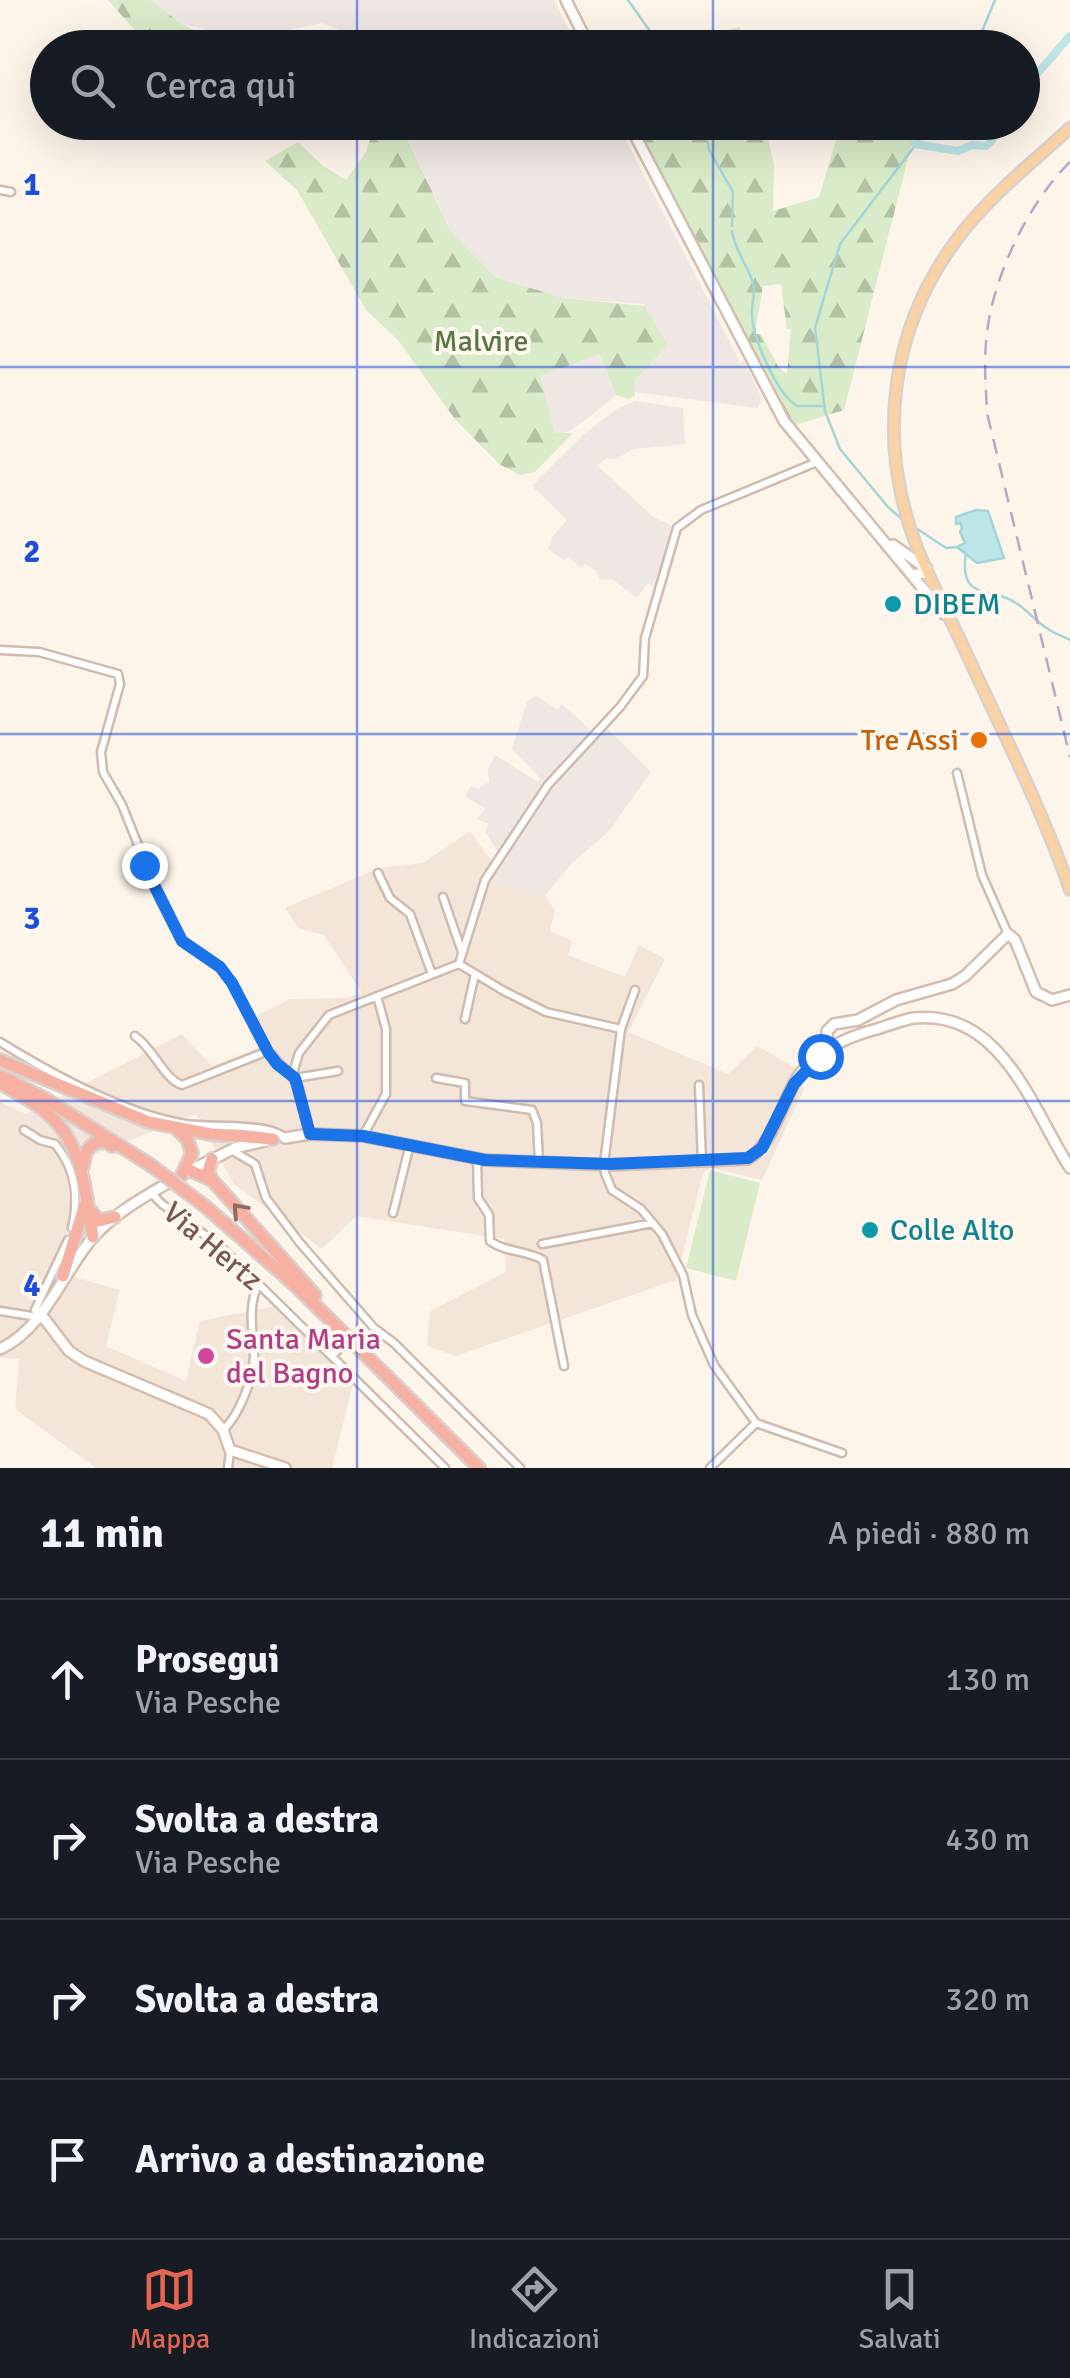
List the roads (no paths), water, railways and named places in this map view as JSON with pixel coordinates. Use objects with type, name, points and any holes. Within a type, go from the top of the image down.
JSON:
[{"type":"highway","points":[[0,1060],[176,1129],[279,1138]]},
{"type":"highway","points":[[0,1075],[152,1166],[206,1208],[264,1256],[344,1343],[479,1468]]},
{"type":"highway","points":[[0,1083],[46,1112],[63,1129],[82,1170]]},
{"type":"highway","points":[[176,1129],[186,1139],[192,1154],[185,1172],[212,1180]]},
{"type":"highway","points":[[93,1237],[82,1170],[84,1154],[97,1142],[105,1141],[152,1166]]},
{"type":"highway","points":[[212,1159],[208,1170],[212,1180],[327,1308],[344,1343]]},
{"type":"highway","points":[[63,1276],[86,1198]]},
{"type":"highway","points":[[86,1198],[96,1219],[116,1217]]},
{"type":"highway","points":[[82,1216],[82,1228],[93,1237]]},
{"type":"main road","points":[[1070,128],[1012,179],[961,234],[942,261],[913,315],[898,368],[892,432],[899,487],[915,542],[1035,802],[1070,890]]},
{"type":"street","points":[[566,0],[581,30]]},
{"type":"street","points":[[637,140],[772,401],[940,608],[961,642]]},
{"type":"street","points":[[0,190],[11,192]]},
{"type":"street","points":[[310,1134],[294,1078],[298,1053],[329,1016],[458,964],[486,880],[529,812],[643,676],[646,635],[677,528],[717,503],[818,462]]},
{"type":"street","points":[[880,534],[926,568],[924,573],[912,575]]},
{"type":"street","points":[[901,552],[913,550],[915,542]]},
{"type":"street","points":[[0,650],[40,652],[118,674],[120,684],[101,752],[104,772],[122,805],[144,865],[182,941],[220,967],[268,1052],[294,1078]]},
{"type":"street","points":[[956,773],[982,875],[1036,992],[1052,1000],[1070,995]]},
{"type":"street","points":[[378,873],[390,898],[410,914],[432,974]]},
{"type":"street","points":[[443,897],[462,954]]},
{"type":"street","points":[[828,1050],[827,1031],[834,1024],[858,1020],[896,1000],[952,984],[1008,934]]},
{"type":"street","points":[[458,964],[546,1012],[622,1030]]},
{"type":"street","points":[[465,1019],[475,974]]},
{"type":"street","points":[[635,990],[622,1030],[604,1164],[612,1190],[642,1209],[654,1223],[682,1275],[692,1316],[714,1365],[756,1423],[842,1453]]},
{"type":"street","points":[[363,1136],[386,1094],[386,1029],[376,996]]},
{"type":"street","points":[[0,1349],[27,1333],[63,1276],[93,1237],[116,1217],[185,1172],[231,1150],[310,1134],[363,1136],[477,1158],[539,1162],[702,1162],[756,1155],[802,1072],[828,1050],[862,1033],[914,1018],[947,1020],[972,1031],[1004,1056],[1070,1168]]},
{"type":"street","points":[[135,1036],[157,1057],[172,1080],[182,1086],[268,1052]]},
{"type":"street","points":[[0,1042],[44,1068],[156,1116],[185,1124],[270,1128],[279,1138]]},
{"type":"street","points":[[294,1078],[338,1071]]},
{"type":"street","points":[[436,1078],[464,1082],[466,1100],[532,1110],[537,1123],[539,1162]]},
{"type":"street","points":[[699,1085],[702,1162]]},
{"type":"street","points":[[24,1130],[60,1148],[77,1193],[69,1238],[35,1310],[75,1355],[209,1414],[223,1430],[230,1450],[228,1468]]},
{"type":"street","points":[[393,1213],[410,1144]]},
{"type":"street","points":[[231,1150],[255,1164],[266,1198],[300,1244],[374,1328],[410,1358],[520,1468]]},
{"type":"street","points":[[477,1158],[478,1198],[489,1216],[490,1240],[510,1251],[544,1260],[564,1366]]},
{"type":"street","name":"Via Hertz","points":[[151,1193],[219,1245],[444,1468]]},
{"type":"street","points":[[542,1244],[654,1223]]},
{"type":"street","points":[[223,1430],[236,1412],[254,1364],[250,1324],[259,1283]]},
{"type":"street","points":[[0,1311],[39,1315]]},
{"type":"street","points":[[366,1336],[374,1328]]},
{"type":"street","points":[[333,1355],[344,1343]]},
{"type":"street","points":[[710,1468],[756,1423]]},
{"type":"street","points":[[230,1450],[285,1468]]},
{"type":"water","points":[[976,510],[988,511],[1004,558],[977,563],[957,547],[965,543],[956,517]]},
{"type":"waterway","points":[[628,0],[649,30]]},
{"type":"waterway","points":[[982,30],[995,0]]},
{"type":"waterway","points":[[1040,70],[1070,36]]},
{"type":"waterway","points":[[707,140],[733,192],[732,226]]},
{"type":"waterway","points":[[905,522],[840,449],[825,411],[815,328],[840,244],[919,140]]},
{"type":"waterway","points":[[915,144],[958,151],[972,145],[986,146],[992,140]]},
{"type":"waterway","points":[[732,231],[753,283],[753,325],[774,378],[797,406],[825,406]]},
{"type":"waterway","points":[[916,528],[946,548],[957,547],[966,553],[965,569],[972,586],[1007,598],[1070,640]]},
{"type":"tunnel","points":[[341,1347],[365,1335]]},
{"type":"railway","points":[[1070,162],[1039,199],[1013,245],[989,319],[985,360],[987,413],[1070,757]]},
{"type":"place","name":"DIBEM","points":[[893,604]]},
{"type":"place","name":"Tre Assi","points":[[979,740]]},
{"type":"place","name":"Colle Alto","points":[[870,1230]]},
{"type":"place","name":"Santa Maria del Bagno","points":[[206,1356]]},
{"type":"park label","name":"Malvire","points":[[481,341]]}]
